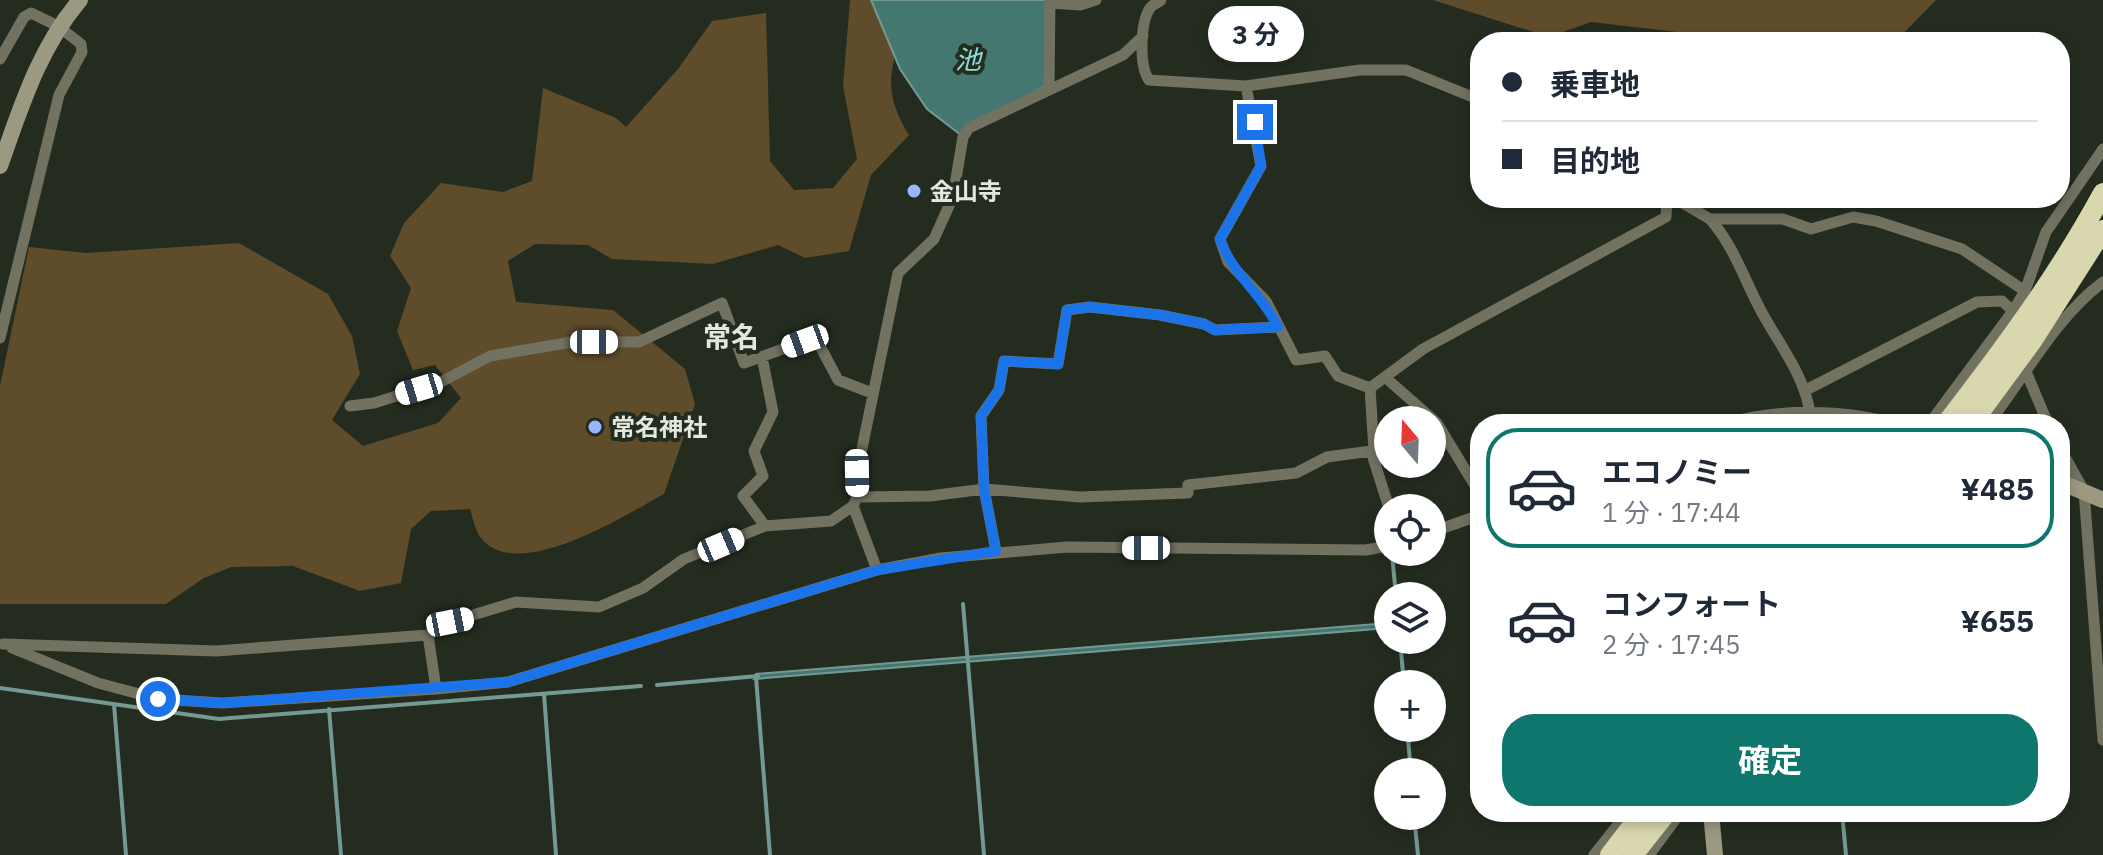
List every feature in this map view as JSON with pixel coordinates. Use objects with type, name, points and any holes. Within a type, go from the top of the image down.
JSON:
[{"type":"highway","points":[[1978,414],[2032,341],[2083,248],[2103,193]]},
{"type":"highway","points":[[1954,414],[2083,248],[2103,230]]},
{"type":"highway","points":[[1610,855],[1635,822]]},
{"type":"highway","points":[[1633,855],[1659,822]]},
{"type":"street","points":[[0,166],[28,89],[58,26],[80,0]]},
{"type":"street","points":[[1049,87],[1050,2],[1080,5],[1096,0]]},
{"type":"street","points":[[1140,0],[1150,8]]},
{"type":"street","points":[[1161,0],[1150,8],[1143,36],[1145,73],[1149,80],[1246,86],[1360,70],[1406,70],[1470,96]]},
{"type":"street","points":[[0,59],[24,17],[31,13],[58,26],[81,44],[82,52],[59,95],[0,338]]},
{"type":"street","points":[[877,570],[855,501],[872,393],[879,374],[898,273],[934,239],[953,197],[963,137],[969,128],[1049,87],[1123,55],[1143,36]]},
{"type":"street","points":[[1246,86],[1261,166],[1220,239],[1228,262],[1266,301],[1296,360],[1325,356],[1338,376],[1370,388]]},
{"type":"street","points":[[2070,197],[2103,149]]},
{"type":"street","points":[[1370,388],[1423,349],[1666,217],[1666,208]]},
{"type":"street","points":[[1691,208],[1710,219],[1724,235],[1806,390],[1810,413]]},
{"type":"street","points":[[1936,414],[2013,311],[2025,291],[2046,232],[2062,208]]},
{"type":"street","points":[[1710,219],[1783,219],[1811,229],[1853,217],[1876,221],[1962,249],[2025,291]]},
{"type":"street","points":[[1996,414],[2071,309],[2103,282]]},
{"type":"street","points":[[1806,390],[1977,302],[2002,301],[2013,311]]},
{"type":"street","points":[[350,406],[374,403],[441,382],[490,356],[572,342],[639,342],[722,303],[744,363],[805,341],[820,346],[838,380],[872,393]]},
{"type":"street","points":[[996,551],[984,489],[981,416],[999,390],[1004,361],[1058,364],[1067,310],[1090,307],[1160,315],[1204,324],[1215,330],[1278,327]]},
{"type":"street","points":[[762,357],[773,412],[754,451],[763,476],[743,496],[765,526]]},
{"type":"street","points":[[2027,374],[2044,414]]},
{"type":"street","points":[[1386,378],[1437,423],[1470,477]]},
{"type":"street","points":[[2,644],[216,651],[428,635],[450,622],[516,602],[599,607],[643,588],[684,559],[765,526],[831,521],[855,501],[984,489],[1080,497],[1188,493],[1188,485],[1296,473],[1327,457],[1374,451],[1370,388]]},
{"type":"street","points":[[1802,414],[1829,414]]},
{"type":"street","points":[[1371,451],[1385,494]]},
{"type":"street","points":[[2070,466],[2084,491],[2103,740]]},
{"type":"street","points":[[2070,486],[2103,500]]},
{"type":"street","points":[[1446,527],[1470,519]]},
{"type":"street","points":[[2,644],[98,683],[158,699],[223,703],[436,689],[508,682],[877,570],[996,551],[1067,547],[1374,549]]},
{"type":"street","points":[[428,635],[436,689]]},
{"type":"street","points":[[1594,855],[1620,822]]},
{"type":"street","points":[[1649,855],[1674,822]]},
{"type":"street","points":[[1712,822],[1715,855]]},
{"type":"shaded area","points":[[850,0],[910,0],[891,82],[898,115],[909,135],[871,175],[849,251],[805,258],[778,245],[713,264],[612,259],[588,245],[535,244],[508,261],[516,302],[613,310],[685,369],[695,404],[664,494],[572,541],[545,550],[520,553],[498,550],[481,538],[470,509],[431,511],[411,529],[401,583],[360,591],[293,566],[231,567],[204,578],[166,604],[0,604],[0,386],[29,247],[86,253],[239,243],[328,294],[352,336],[360,374],[332,420],[363,446],[438,423],[461,398],[435,365],[413,370],[397,331],[411,288],[390,256],[404,223],[441,183],[503,192],[532,181],[543,88],[616,118],[626,127],[678,69],[712,21],[766,13],[770,161],[794,190],[833,188],[857,159],[843,86]]},
{"type":"shaded area","points":[[1433,0],[1936,0],[1905,32],[1677,32],[1591,22],[1563,32],[1533,32]]},
{"type":"water","name":"池","points":[[871,0],[1046,0],[1047,85],[961,135],[927,109],[900,69]]},
{"type":"water","points":[[1374,624],[1374,629],[754,679],[756,674]]},
{"type":"waterway","points":[[1393,566],[1395,582]]},
{"type":"waterway","points":[[963,604],[984,855]]},
{"type":"waterway","points":[[1401,654],[1403,670]]},
{"type":"waterway","points":[[657,685],[758,676]]},
{"type":"waterway","points":[[756,677],[770,855]]},
{"type":"waterway","points":[[0,688],[219,719],[641,686]]},
{"type":"waterway","points":[[544,694],[556,855]]},
{"type":"waterway","points":[[114,704],[126,855]]},
{"type":"waterway","points":[[329,709],[341,855]]},
{"type":"waterway","points":[[1408,742],[1410,758]]},
{"type":"waterway","points":[[1843,822],[1846,855]]},
{"type":"waterway","points":[[1415,830],[1418,855]]},
{"type":"place","name":"金山寺","points":[[914,191]]},
{"type":"place","name":"常名神社","points":[[595,427]]},
{"type":"district","name":"常名","points":[[731,336]]},
{"type":"route","points":[[158,699],[223,703],[508,682],[877,570],[996,551],[984,489],[981,416],[999,390],[1004,361],[1058,364],[1067,310],[1090,307],[1160,315],[1204,324],[1215,330],[1278,327],[1266,301],[1228,262],[1220,239],[1261,166],[1255,122]]}]
